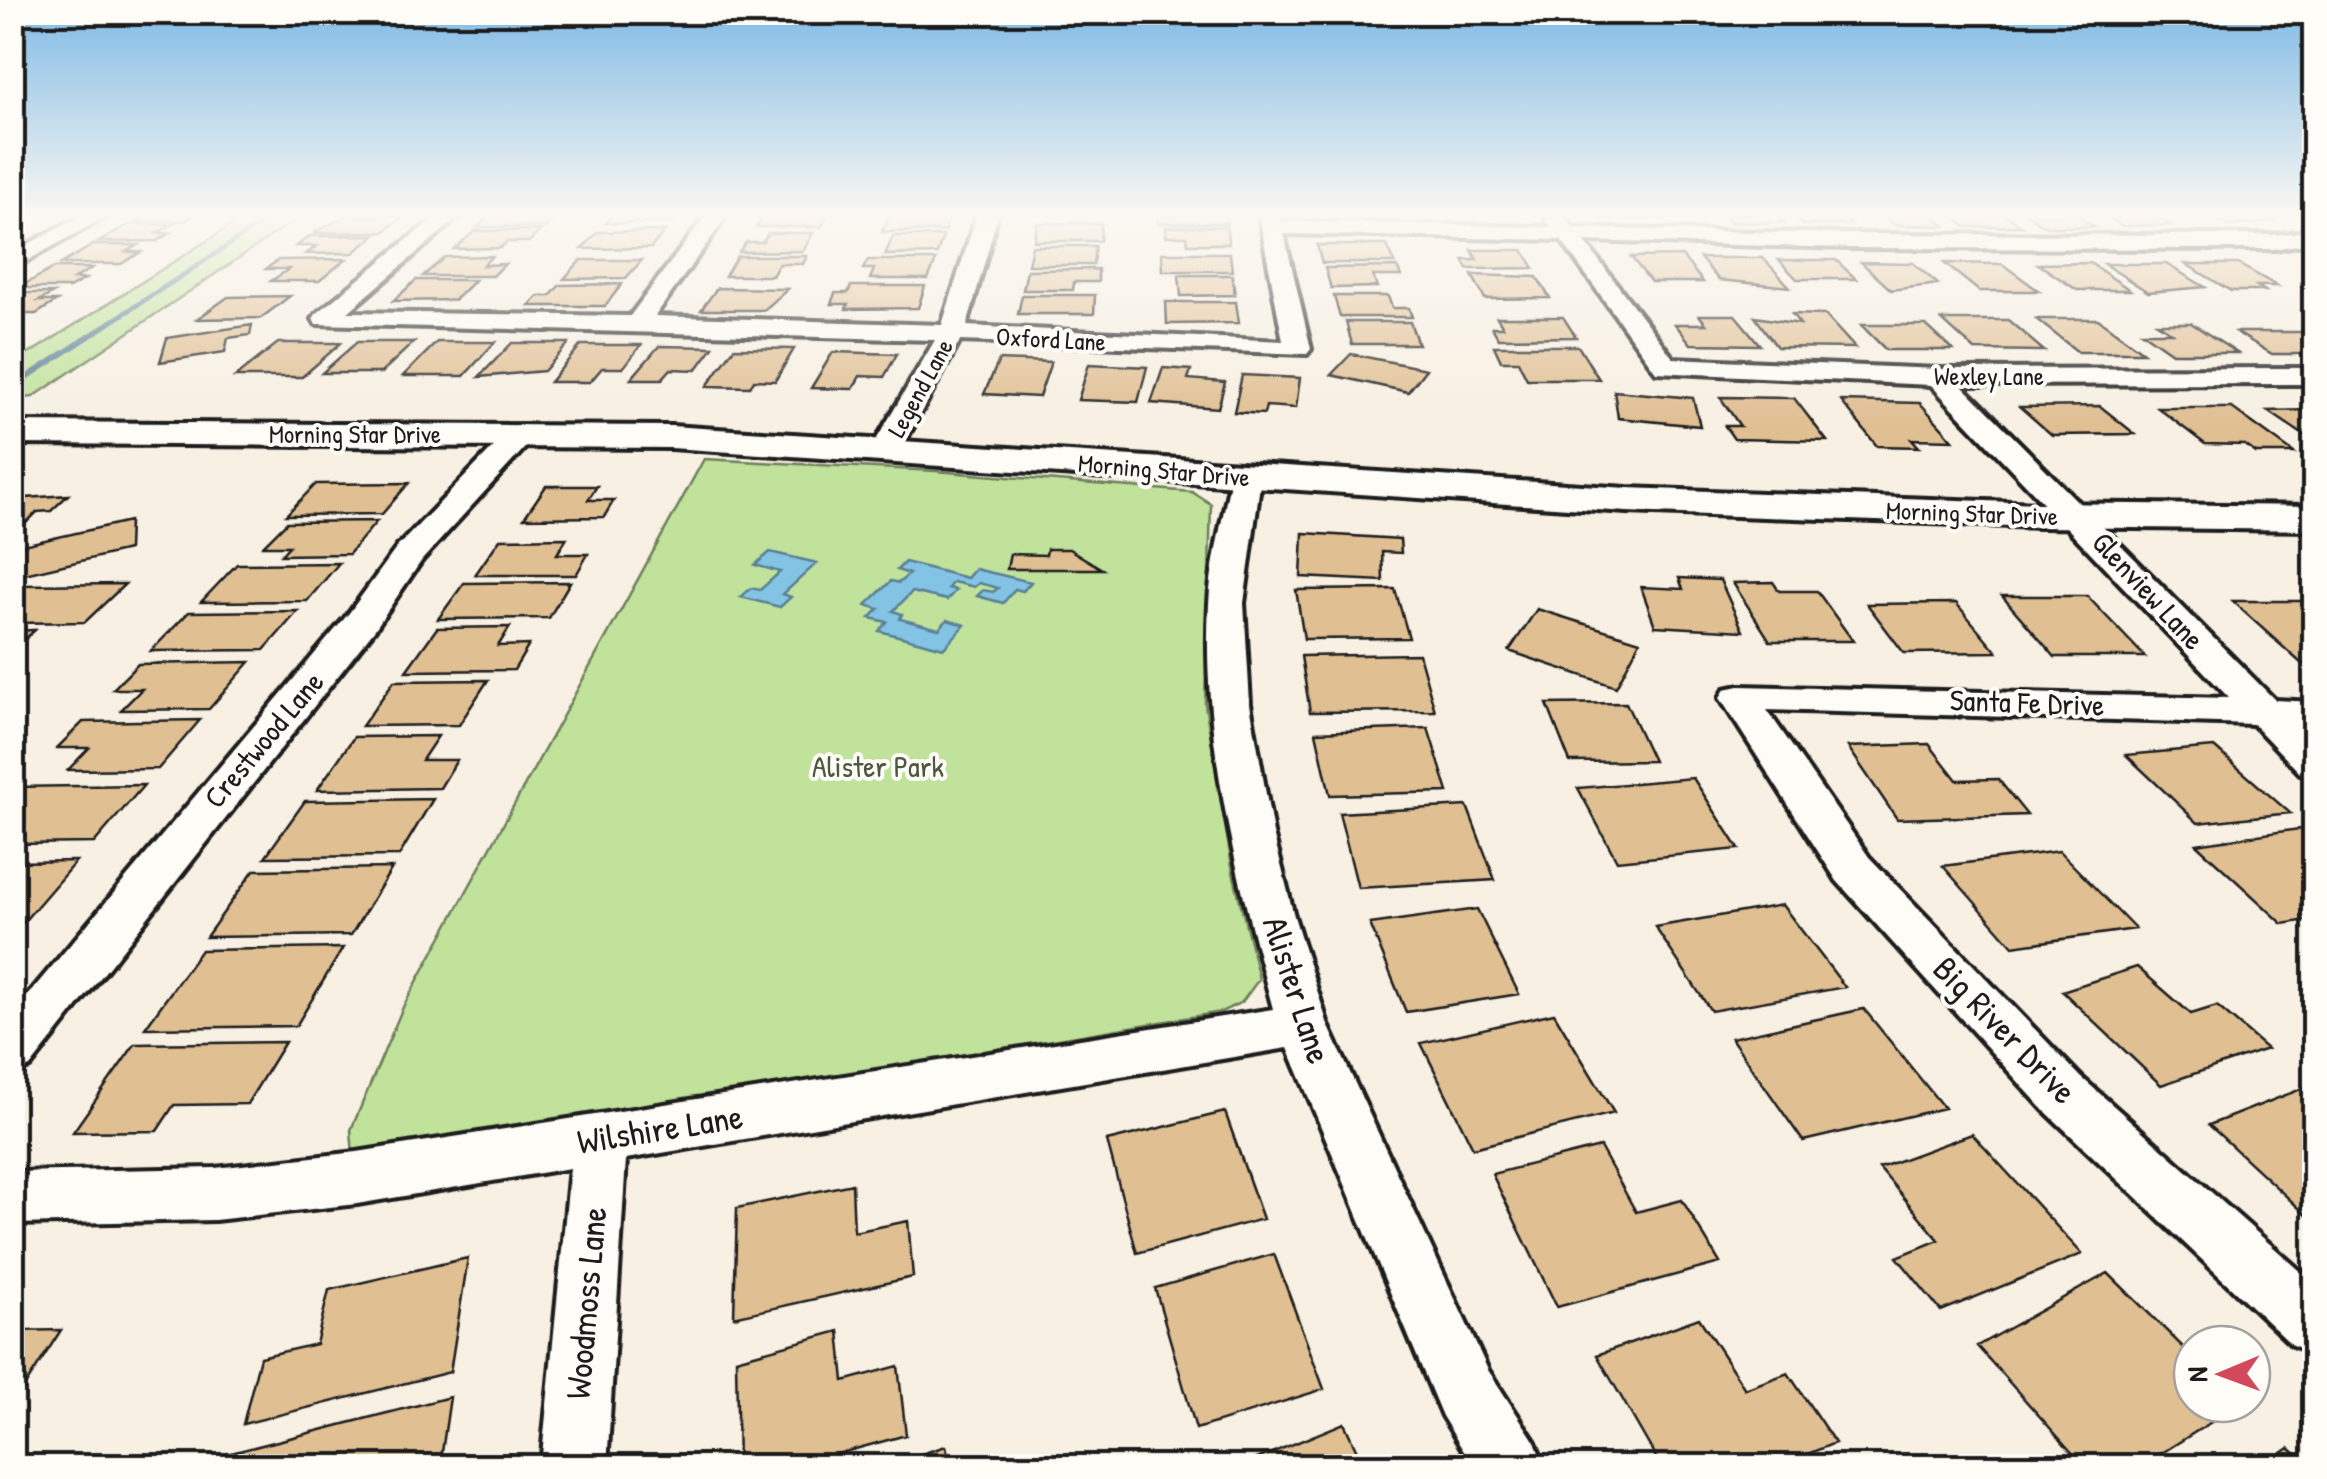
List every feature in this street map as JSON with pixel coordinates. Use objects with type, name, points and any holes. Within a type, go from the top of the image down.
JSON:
[{"type":"street","name":"Oxford Lane","points":[[368,283],[325,318],[952,333],[1298,350],[1283,283]]},
{"type":"street","points":[[638,324],[668,283]]},
{"type":"street","name":"Legend Lane","points":[[887,448],[952,333],[967,283]]},
{"type":"street","name":"Wexley Lane","points":[[1604,283],[1665,366],[1939,376],[2314,376]]},
{"type":"street","name":"Glenview Lane","points":[[1939,376],[2314,763]]},
{"type":"street","name":"Morning Star Drive","points":[[12,433],[522,434],[887,448],[1246,477],[1739,505],[2078,517],[2314,518]]},
{"type":"street","name":"Crestwood Lane","points":[[12,1052],[362,621],[410,552],[522,434]]},
{"type":"street","name":"Alister Lane","points":[[1246,477],[1226,603],[1232,704],[1251,833],[1303,1025],[1465,1392],[1511,1466]]},
{"type":"street","name":"Santa Fe Drive","points":[[1740,698],[1990,701],[2314,714]]},
{"type":"street","name":"Big River Drive","points":[[1740,698],[1853,869],[2062,1093],[2314,1323]]},
{"type":"street","name":"Wilshire Lane","points":[[12,1198],[215,1194],[357,1178],[1303,1025]]},
{"type":"street","name":"Woodmoss Lane","points":[[574,1466],[600,1139]]},
{"type":"green space","points":[[140,283],[202,283],[33,397],[13,399],[13,364]]},
{"type":"green space","name":"Alister Park","points":[[704,459],[935,471],[1192,492],[1211,504],[1205,704],[1233,872],[1259,979],[1242,1002],[1221,1012],[353,1156],[351,1130],[403,1007]]},
{"type":"water","points":[[770,552],[817,563],[783,594],[791,597],[780,607],[741,597],[751,588],[760,590],[780,572],[755,565]]},
{"type":"water","points":[[905,562],[967,578],[975,569],[1031,582],[1023,591],[1015,589],[1003,603],[977,596],[983,590],[993,592],[998,588],[979,583],[974,587],[953,582],[948,588],[956,590],[947,600],[912,592],[893,611],[902,614],[900,619],[939,629],[947,620],[965,625],[944,648],[879,631],[887,622],[870,618],[879,609],[866,605],[891,581],[899,583],[909,574],[897,570]]},
{"type":"building","points":[[27,283],[78,283],[69,288],[18,288]]},
{"type":"building","points":[[413,283],[472,283],[454,300],[393,301]]},
{"type":"building","points":[[1024,283],[1074,283],[1073,290],[1023,290]]},
{"type":"building","points":[[1180,283],[1233,283],[1235,295],[1181,296]]},
{"type":"building","points":[[1330,283],[1376,283],[1377,287],[1331,288]]},
{"type":"building","points":[[1476,283],[1541,283],[1550,298],[1485,299]]},
{"type":"building","points":[[1750,283],[1786,283],[1790,287]]},
{"type":"building","points":[[1884,283],[1938,284],[1891,290]]},
{"type":"building","points":[[1969,283],[2028,283],[2039,291],[1979,291]]},
{"type":"building","points":[[2067,283],[2120,283],[2130,290],[2077,290]]},
{"type":"building","points":[[2134,283],[2198,283],[2205,287],[2148,292]]},
{"type":"building","points":[[2218,283],[2277,286],[2257,286],[2265,291],[2231,291]]},
{"type":"building","points":[[622,284],[605,306],[529,306],[538,296],[550,296],[560,285]]},
{"type":"building","points":[[851,286],[925,286],[918,308],[846,309],[848,304],[831,304],[835,293],[848,293]]},
{"type":"building","points":[[717,288],[788,289],[764,310],[701,310]]},
{"type":"building","points":[[12,293],[53,293],[39,301],[57,301],[36,314],[12,314]]},
{"type":"building","points":[[1022,295],[1095,295],[1094,314],[1018,314]]},
{"type":"building","points":[[290,296],[261,318],[197,319],[228,297]]},
{"type":"building","points":[[1334,296],[1388,296],[1392,308],[1409,308],[1412,317],[1340,317]]},
{"type":"building","points":[[1166,302],[1236,302],[1239,323],[1167,324]]},
{"type":"building","points":[[1792,314],[1825,315],[1855,348],[1777,347],[1755,317],[1800,324]]},
{"type":"building","points":[[1699,315],[1735,315],[1760,345],[1691,344],[1675,324],[1706,324]]},
{"type":"building","points":[[1497,317],[1563,317],[1576,337],[1498,338],[1492,327],[1503,327]]},
{"type":"building","points":[[2036,319],[2098,319],[2143,352],[2078,352]]},
{"type":"building","points":[[1942,320],[2008,320],[2044,351],[1975,350]]},
{"type":"building","points":[[1346,322],[1410,322],[1418,344],[1352,344]]},
{"type":"building","points":[[2157,323],[2191,323],[2237,353],[2172,353],[2142,332],[2171,332]]},
{"type":"building","points":[[252,325],[250,335],[228,338],[225,352],[160,362],[167,338]]},
{"type":"building","points":[[1861,325],[1926,325],[1953,350],[1886,350]]},
{"type":"building","points":[[2236,332],[2302,332],[2314,339],[2314,354],[2272,354]]},
{"type":"building","points":[[357,342],[414,342],[381,373],[322,373]]},
{"type":"building","points":[[437,342],[495,342],[464,376],[403,376]]},
{"type":"building","points":[[278,343],[341,343],[302,377],[235,377]]},
{"type":"building","points":[[512,343],[569,343],[544,371],[479,377]]},
{"type":"building","points":[[581,345],[641,345],[623,368],[602,368],[590,382],[550,382]]},
{"type":"building","points":[[659,346],[713,347],[696,370],[671,369],[662,379],[631,379]]},
{"type":"building","points":[[1494,346],[1578,346],[1599,379],[1527,379],[1518,361],[1501,361]]},
{"type":"building","points":[[734,348],[794,349],[775,381],[754,380],[750,387],[707,386]]},
{"type":"building","points":[[833,352],[897,354],[884,377],[860,376],[853,389],[811,388]]},
{"type":"building","points":[[1351,354],[1426,369],[1408,392],[1331,375]]},
{"type":"building","points":[[999,360],[1051,362],[1039,397],[984,394]]},
{"type":"building","points":[[1089,364],[1147,367],[1138,402],[1078,400]]},
{"type":"building","points":[[1163,368],[1191,370],[1188,379],[1225,382],[1218,408],[1151,403]]},
{"type":"building","points":[[1242,375],[1300,378],[1296,408],[1266,406],[1264,414],[1234,412]]},
{"type":"building","points":[[1614,391],[1693,398],[1700,426],[1618,418]]},
{"type":"building","points":[[1720,397],[1794,398],[1827,441],[1734,439],[1725,426],[1740,426]]},
{"type":"building","points":[[1841,401],[1920,403],[1953,440],[1912,439],[1919,447],[1877,446]]},
{"type":"building","points":[[2100,406],[2135,434],[2052,435],[2020,407]]},
{"type":"building","points":[[2158,408],[2232,408],[2294,453],[2256,453],[2245,445],[2205,444]]},
{"type":"building","points":[[2314,410],[2314,442],[2268,411]]},
{"type":"building","points":[[409,483],[382,514],[286,515],[316,484]]},
{"type":"building","points":[[546,486],[597,486],[588,500],[614,500],[604,517],[524,518]]},
{"type":"building","points":[[68,495],[51,511],[37,512],[12,537],[12,499]]},
{"type":"building","points":[[129,521],[128,550],[12,577],[14,547]]},
{"type":"building","points":[[377,521],[349,554],[281,555],[289,546],[263,546],[287,522]]},
{"type":"building","points":[[1303,533],[1400,539],[1401,553],[1382,552],[1383,581],[1301,577]]},
{"type":"building","points":[[567,538],[557,554],[588,554],[576,575],[475,575],[500,539]]},
{"type":"building","points":[[1047,549],[1069,549],[1102,569],[1007,569],[1010,554],[1046,555]]},
{"type":"building","points":[[339,563],[307,601],[201,602],[237,564]]},
{"type":"building","points":[[1679,578],[1720,580],[1743,631],[1655,626],[1641,587],[1683,589]]},
{"type":"building","points":[[570,582],[549,618],[438,619],[464,583]]},
{"type":"building","points":[[1773,582],[1779,591],[1817,591],[1853,641],[1770,641],[1733,583]]},
{"type":"building","points":[[125,584],[85,622],[12,623],[12,590],[18,585]]},
{"type":"building","points":[[1395,589],[1409,638],[1304,639],[1296,590]]},
{"type":"building","points":[[2002,596],[2087,596],[2145,657],[2055,657]]},
{"type":"building","points":[[2232,601],[2314,601],[2314,664],[2302,664]]},
{"type":"building","points":[[1956,603],[1997,652],[1904,653],[1867,604]]},
{"type":"building","points":[[1537,609],[1640,641],[1616,687],[1509,651]]},
{"type":"building","points":[[298,611],[264,650],[151,651],[189,612]]},
{"type":"building","points":[[510,627],[498,646],[529,645],[514,670],[406,671],[437,628]]},
{"type":"building","points":[[35,630],[12,651],[12,631]]},
{"type":"building","points":[[1419,654],[1435,711],[1310,712],[1301,656]]},
{"type":"building","points":[[250,662],[209,709],[121,710],[142,689],[113,689],[138,664]]},
{"type":"building","points":[[488,680],[459,725],[362,726],[394,681]]},
{"type":"building","points":[[1626,703],[1653,761],[1570,762],[1547,704]]},
{"type":"building","points":[[200,720],[158,769],[68,770],[89,748],[57,748],[83,722]]},
{"type":"building","points":[[1428,728],[1448,792],[1330,795],[1316,732]]},
{"type":"building","points":[[438,736],[422,760],[457,760],[440,788],[317,790],[354,737]]},
{"type":"building","points":[[1929,744],[1957,780],[1998,779],[2027,815],[1897,819],[1848,747]]},
{"type":"building","points":[[2214,747],[2290,813],[2198,823],[2126,755]]},
{"type":"building","points":[[1693,778],[1739,849],[1617,861],[1578,788]]},
{"type":"building","points":[[144,785],[94,843],[12,844],[13,787]]},
{"type":"building","points":[[433,799],[399,856],[265,857],[305,801]]},
{"type":"building","points":[[1467,806],[1495,880],[1358,888],[1339,813]]},
{"type":"building","points":[[2306,828],[2314,836],[2314,919],[2283,924],[2196,844]]},
{"type":"building","points":[[2059,851],[2135,929],[2013,946],[1943,866]]},
{"type":"building","points":[[76,861],[20,926],[12,926],[12,862]]},
{"type":"building","points":[[392,868],[351,935],[206,937],[254,870]]},
{"type":"building","points":[[1782,905],[1845,987],[1711,1011],[1655,927]]},
{"type":"building","points":[[1477,909],[1519,994],[1406,1012],[1370,924]]},
{"type":"building","points":[[343,948],[296,1026],[145,1028],[201,950]]},
{"type":"building","points":[[2137,967],[2191,1014],[2217,1006],[2267,1049],[2161,1085],[2062,991]]},
{"type":"building","points":[[1864,1009],[1944,1108],[1803,1141],[1731,1038]]},
{"type":"building","points":[[1554,1013],[1614,1113],[1473,1148],[1421,1043]]},
{"type":"building","points":[[285,1042],[247,1104],[174,1105],[157,1131],[73,1132],[135,1044]]},
{"type":"building","points":[[2314,1084],[2314,1222],[2209,1125]]},
{"type":"building","points":[[1225,1112],[1263,1219],[1137,1253],[1107,1141]]},
{"type":"building","points":[[1972,1134],[2082,1254],[1941,1311],[1897,1257],[1939,1240],[1879,1168]]},
{"type":"building","points":[[1600,1147],[1636,1212],[1682,1200],[1720,1263],[1557,1307],[1492,1174]]},
{"type":"building","points":[[852,1184],[854,1232],[908,1221],[913,1277],[734,1317],[737,1208]]},
{"type":"building","points":[[1274,1254],[1324,1389],[1196,1429],[1155,1288]]},
{"type":"building","points":[[468,1258],[450,1372],[243,1424],[260,1357],[316,1344],[329,1290]]},
{"type":"building","points":[[2108,1273],[2172,1336],[2172,1424],[2208,1424],[2141,1466],[2084,1466],[1977,1346]]},
{"type":"building","points":[[1699,1318],[1745,1389],[1788,1373],[1835,1443],[1778,1466],[1661,1466],[1597,1355]]},
{"type":"building","points":[[61,1330],[12,1406],[12,1331]]},
{"type":"building","points":[[839,1331],[844,1381],[898,1366],[906,1435],[794,1466],[738,1466],[736,1359]]},
{"type":"building","points":[[450,1397],[440,1466],[224,1466],[227,1454]]},
{"type":"building","points":[[1344,1423],[1364,1466],[1240,1466]]},
{"type":"building","points":[[946,1446],[950,1466],[885,1466]]},
{"type":"building","points":[[2289,1448],[2309,1466],[2264,1466]]},
{"type":"waterway","points":[[23,379],[171,283]]}]
